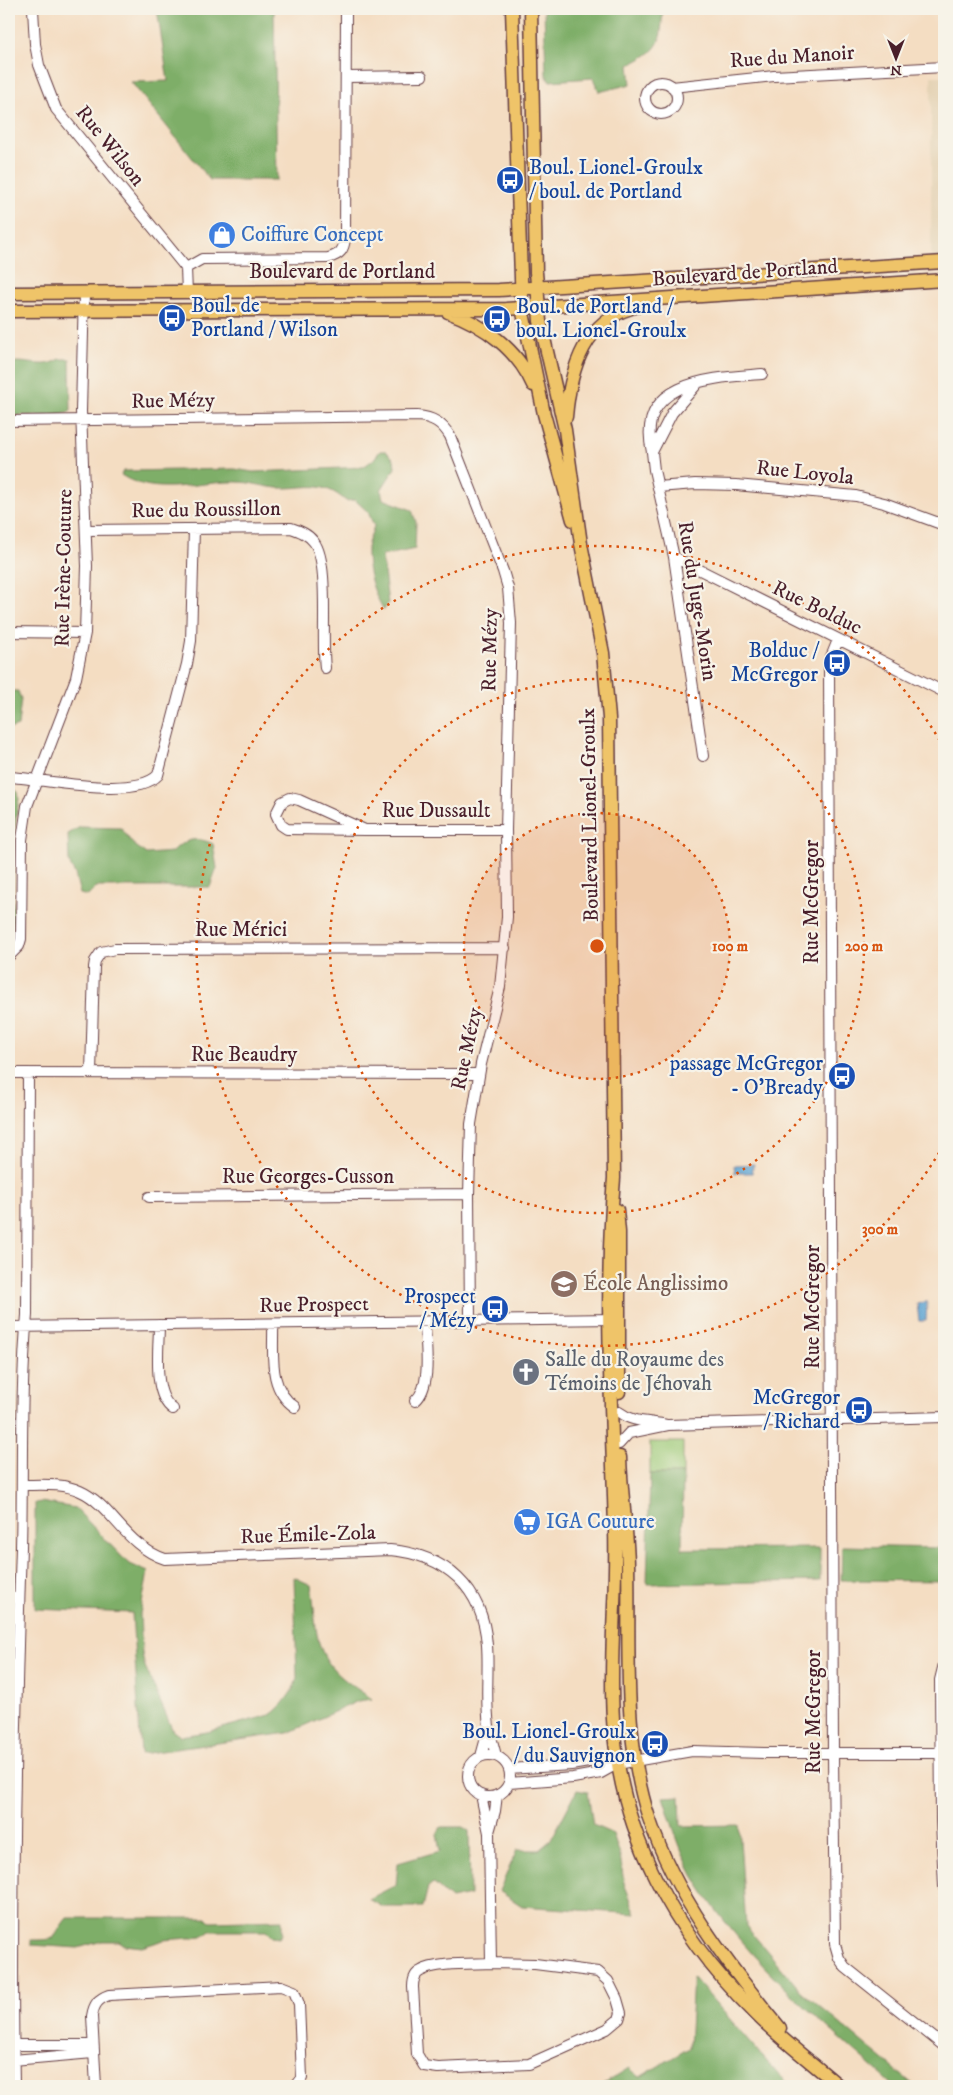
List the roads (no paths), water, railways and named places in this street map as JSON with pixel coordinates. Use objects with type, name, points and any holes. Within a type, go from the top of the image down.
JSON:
[{"type":"main road","name":"Boulevard Lionel-Groulx","points":[[512,9],[522,308],[544,414],[569,509],[581,544]]},
{"type":"main road","name":"Boulevard Lionel-Groulx","points":[[530,9],[539,307],[565,430],[581,544],[603,653],[609,718],[614,1178],[609,1232],[619,1412],[619,1444],[627,1543],[630,1712],[636,1760],[649,1817],[680,1887],[740,1979],[814,2065]]},
{"type":"main road","name":"Boulevard de Portland","points":[[9,293],[84,294],[520,289],[944,262]]},
{"type":"main road","name":"Boulevard de Portland","points":[[9,311],[441,310],[522,308],[944,280]]},
{"type":"main road","points":[[565,430],[567,402],[575,364],[586,343],[598,327],[609,317],[623,310],[684,297]]},
{"type":"main road","points":[[441,310],[479,326],[504,344],[531,381],[544,414]]},
{"type":"main road","name":"Boulevard Lionel-Groulx","points":[[614,1319],[615,1535],[612,1674],[617,1764],[624,1799],[646,1861],[681,1925],[717,1973],[753,2012],[839,2086]]},
{"type":"street","name":"Rue Wilson","points":[[33,9],[35,44],[39,65],[56,109],[186,268]]},
{"type":"street","points":[[187,293],[186,268],[202,259],[328,258],[340,253],[345,238],[346,9]]},
{"type":"street","name":"Rue du Manoir","points":[[672,87],[774,76],[944,67]]},
{"type":"street","points":[[346,77],[422,76]]},
{"type":"street","name":"Rue Irène-Couture","points":[[12,954],[21,939],[24,821],[27,806],[76,678],[84,633],[86,530],[81,422],[84,294]]},
{"type":"street","name":"Rue du Juge-Morin","points":[[703,756],[674,557],[658,487],[649,432],[654,412],[659,403],[673,390],[697,384],[762,374]]},
{"type":"street","points":[[652,452],[672,413],[697,384]]},
{"type":"street","name":"Rue Mézy","points":[[9,422],[428,416],[438,421],[450,436],[508,588],[511,623],[506,830],[507,917],[500,988],[479,1074],[469,1150],[470,1321]]},
{"type":"street","name":"Rue Loyola","points":[[658,487],[694,484],[736,484],[856,496],[884,503],[944,525]]},
{"type":"street","name":"Rue du Roussillon","points":[[86,530],[292,528],[302,531],[314,542],[319,551],[322,569],[325,668]]},
{"type":"street","points":[[9,777],[64,785],[134,786],[148,784],[158,775],[188,656],[194,529]]},
{"type":"street","name":"Rue Bolduc","points":[[674,557],[944,692]]},
{"type":"street","points":[[9,632],[84,633]]},
{"type":"street","name":"Rue McGregor","points":[[838,640],[829,662],[832,1754],[836,1944],[839,1958],[845,1967],[944,2046]]},
{"type":"street","name":"Rue Dussault","points":[[365,830],[295,798],[286,799],[277,810],[278,822],[288,829],[365,830],[506,830]]},
{"type":"street","name":"Rue Mérici","points":[[91,1073],[94,967],[95,961],[101,952],[125,949],[505,948]]},
{"type":"street","name":"Rue Beaudry","points":[[9,1073],[479,1074]]},
{"type":"street","points":[[14,2086],[12,1717],[14,1598],[22,1485],[28,1073]]},
{"type":"street","name":"Rue Georges-Cusson","points":[[148,1197],[468,1194]]},
{"type":"street","name":"Rue Prospect","points":[[9,1327],[614,1319]]},
{"type":"street","points":[[415,1401],[420,1397],[426,1385],[425,1322]]},
{"type":"street","points":[[273,1324],[275,1382],[282,1396],[295,1407]]},
{"type":"street","points":[[159,1325],[160,1388],[164,1400],[173,1410]]},
{"type":"street","points":[[619,1412],[631,1420],[650,1421],[668,1426]]},
{"type":"street","points":[[619,1444],[629,1433],[668,1426],[944,1417]]},
{"type":"street","name":"Rue Émile-Zola","points":[[22,1485],[58,1485],[82,1492],[93,1500],[139,1546],[165,1559],[390,1550],[421,1555],[434,1560],[446,1567],[466,1586],[480,1610],[488,1647],[489,1726],[496,1756]]},
{"type":"street","points":[[944,1664],[940,1680],[944,1886]]},
{"type":"street","name":"Rue Émile-Zola","points":[[481,1756],[489,1726]]},
{"type":"street","points":[[488,1833],[495,1812],[497,1795],[509,1783],[601,1773],[617,1764],[636,1760],[692,1751],[832,1754],[940,1753]]},
{"type":"street","points":[[491,1963],[488,1833],[481,1795],[470,1785],[468,1773],[473,1762],[481,1756],[496,1756],[506,1763],[509,1769],[509,1783]]},
{"type":"street","points":[[509,1769],[571,1765],[600,1760],[617,1764]]},
{"type":"street","points":[[481,1795],[497,1795]]},
{"type":"street","points":[[491,1963],[535,1964],[598,1972],[608,1981],[617,1999],[621,2013],[619,2019],[607,2029],[529,2064],[438,2068],[424,2066],[417,2054],[413,1980],[417,1973],[428,1968],[491,1963]]},
{"type":"street","points":[[96,2086],[93,2049],[93,2008],[97,2002],[109,1995],[281,1986],[294,1991],[299,2004],[302,2078],[296,2086]]},
{"type":"street","points":[[13,2045],[93,2049]]},
{"type":"street","points":[[13,2060],[93,2049]]},
{"type":"water","points":[[754,1164],[752,1173],[735,1173],[734,1165]]},
{"type":"water","points":[[927,1302],[926,1321],[919,1321],[917,1304]]},
{"type":"place","name":"Boul. Lionel-Groulx / boul. de Portland","points":[[510,180]]},
{"type":"place","name":"Coiffure Concept","points":[[222,235]]},
{"type":"place","name":"Boul. de Portland / Wilson","points":[[172,318]]},
{"type":"place","name":"Boul. de Portland / boul. Lionel-Groulx","points":[[497,319]]},
{"type":"place","name":"Bolduc / McGregor","points":[[837,663]]},
{"type":"place","name":"passage McGregor - O'Bready","points":[[842,1076]]},
{"type":"place","name":"École Anglissimo","points":[[564,1284]]},
{"type":"place","name":"Prospect / Mézy","points":[[495,1309]]},
{"type":"place","name":"Salle du Royaume des Témoins de Jéhovah","points":[[526,1372]]},
{"type":"place","name":"McGregor / Richard","points":[[859,1410]]},
{"type":"place","name":"IGA Couture","points":[[527,1522]]},
{"type":"place","name":"Boul. Lionel-Groulx / du Sauvignon","points":[[655,1744]]}]
